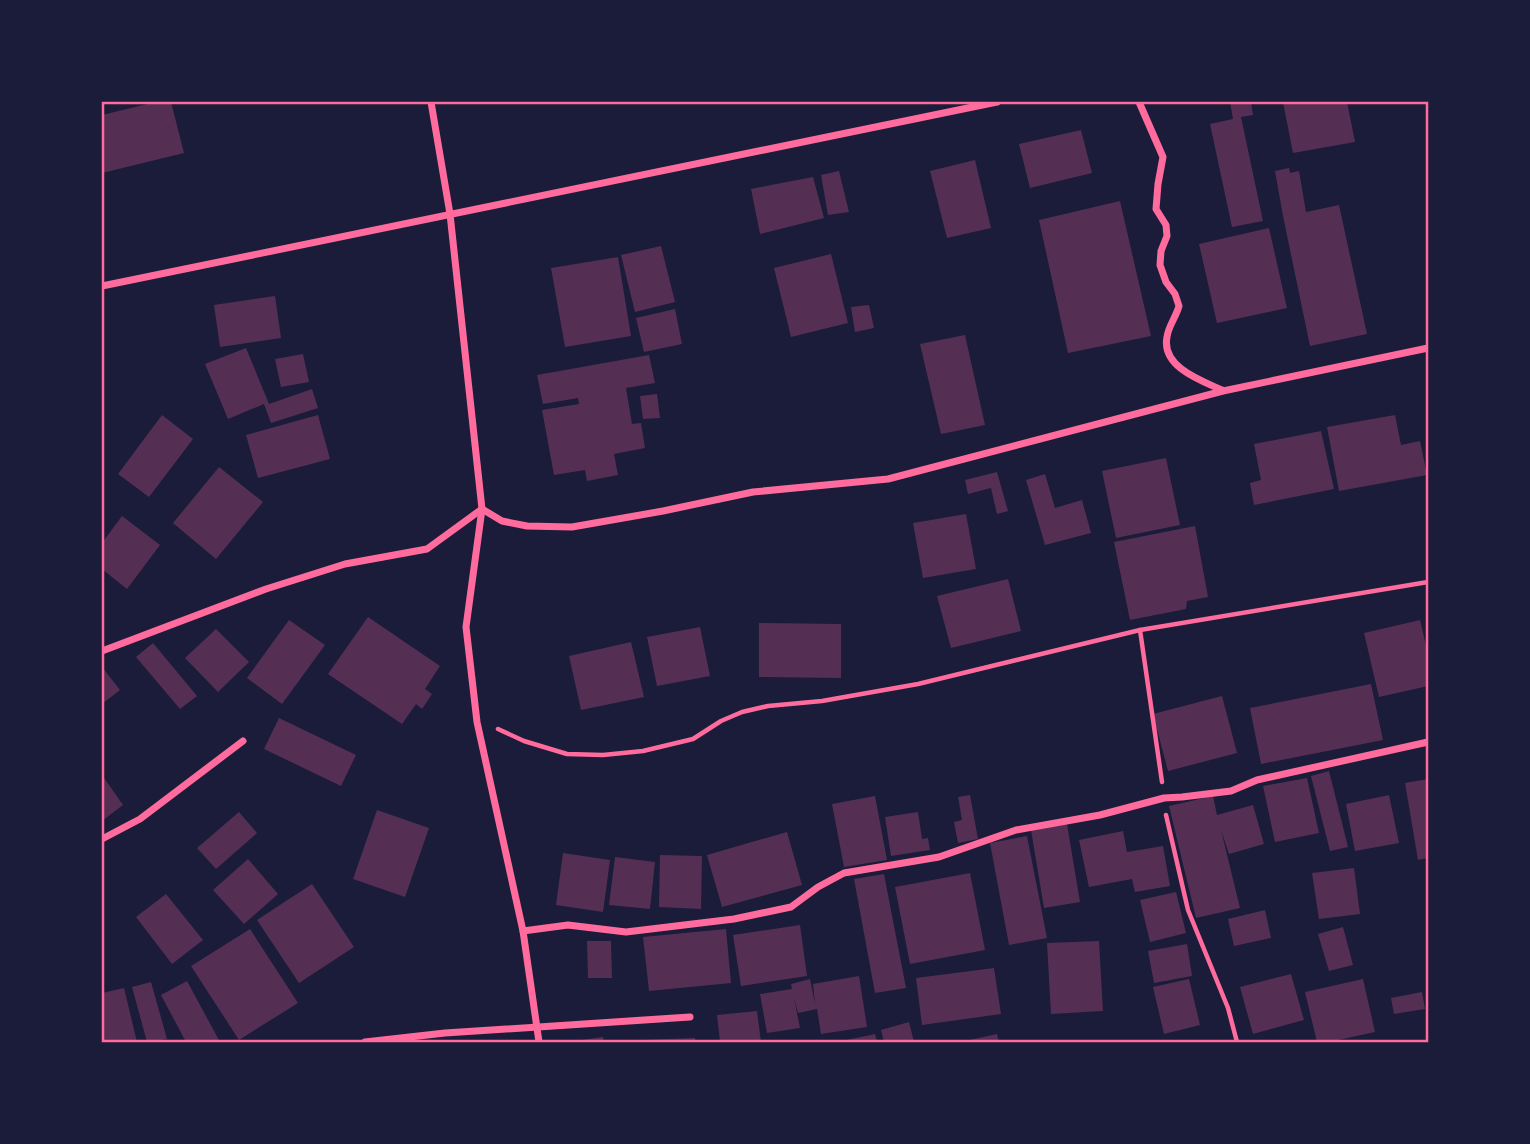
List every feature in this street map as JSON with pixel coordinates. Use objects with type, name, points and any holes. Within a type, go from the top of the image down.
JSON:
[{"type":"street","points":[[430,102],[450,214],[482,509],[466,627],[477,722],[523,931],[539,1042]]},
{"type":"street","points":[[102,286],[997,102]]},
{"type":"street","points":[[1139,102],[1163,157],[1156,209],[1166,225],[1167,236],[1161,251],[1160,265],[1179,306],[1166,341],[1170,355],[1180,369],[1223,391]]},
{"type":"street","points":[[482,509],[502,521],[527,526],[572,527],[753,492],[888,480],[1223,391],[1429,348]]},
{"type":"street","points":[[102,651],[266,589],[345,564],[428,549],[482,509]]},
{"type":"street","points":[[102,839],[140,819],[243,741]]},
{"type":"street","points":[[523,931],[568,925],[626,932],[746,916],[791,906],[817,887],[844,873],[939,857],[1016,830],[1100,815],[1164,798],[1231,791],[1257,780],[1429,742]]},
{"type":"street","points":[[365,1042],[445,1033],[690,1017]]},
{"type":"path","points":[[477,722],[489,724],[524,741],[567,754],[603,755],[643,751],[693,739],[721,721],[768,706],[822,701],[918,684],[1140,630],[1429,582]]},
{"type":"path","points":[[1140,630],[1167,822],[1188,910],[1227,1008],[1237,1042]]},
{"type":"building","points":[[156,102],[171,102],[184,153],[102,173],[102,115]]},
{"type":"building","points":[[1230,102],[1251,102],[1253,115],[1241,117],[1263,221],[1232,227],[1210,124],[1233,119]]},
{"type":"building","points":[[1283,102],[1347,102],[1355,142],[1293,153]]},
{"type":"building","points":[[1081,130],[1092,173],[1030,188],[1019,144]]},
{"type":"building","points":[[975,160],[991,228],[947,238],[930,171]]},
{"type":"building","points":[[1289,168],[1290,173],[1299,171],[1306,212],[1339,205],[1367,334],[1310,346],[1275,171]]},
{"type":"building","points":[[839,171],[849,212],[828,215],[821,175]]},
{"type":"building","points":[[813,177],[824,218],[760,234],[751,189]]},
{"type":"building","points":[[1120,201],[1151,336],[1068,353],[1039,220]]},
{"type":"building","points":[[1269,228],[1287,308],[1217,323],[1199,244]]},
{"type":"building","points":[[661,246],[675,302],[635,312],[621,255]]},
{"type":"building","points":[[831,254],[848,323],[791,337],[774,268]]},
{"type":"building","points":[[618,257],[631,336],[565,347],[551,268]]},
{"type":"building","points":[[275,296],[281,338],[220,347],[214,305]]},
{"type":"building","points":[[869,305],[874,328],[855,332],[851,307]]},
{"type":"building","points":[[675,309],[682,344],[644,352],[636,318]]},
{"type":"building","points":[[965,335],[985,425],[941,434],[920,344]]},
{"type":"building","points":[[246,348],[269,404],[312,389],[318,408],[271,423],[264,404],[228,419],[205,364]]},
{"type":"building","points":[[303,354],[309,382],[281,387],[275,359]]},
{"type":"building","points":[[649,355],[655,383],[626,388],[632,424],[641,423],[645,448],[614,454],[618,475],[587,481],[585,470],[554,475],[542,410],[579,404],[578,398],[543,404],[537,375]]},
{"type":"building","points":[[657,394],[660,418],[643,419],[640,396]]},
{"type":"building","points":[[162,415],[193,439],[149,497],[118,474]]},
{"type":"building","points":[[318,415],[330,459],[258,478],[246,435]]},
{"type":"building","points":[[1395,415],[1401,445],[1420,441],[1427,475],[1339,491],[1327,427]]},
{"type":"building","points":[[1321,431],[1334,489],[1254,505],[1250,483],[1261,480],[1254,444]]},
{"type":"building","points":[[1166,458],[1180,525],[1116,538],[1102,471]]},
{"type":"building","points":[[219,467],[263,502],[216,559],[173,523]]},
{"type":"building","points":[[997,472],[1008,511],[997,514],[991,488],[968,494],[965,480]]},
{"type":"building","points":[[1045,474],[1055,508],[1082,500],[1091,533],[1045,545],[1026,480]]},
{"type":"building","points":[[966,514],[976,569],[923,578],[913,523]]},
{"type":"building","points":[[122,516],[160,545],[127,589],[102,569],[102,543]]},
{"type":"building","points":[[1195,526],[1208,597],[1187,601],[1186,609],[1130,620],[1114,542]]},
{"type":"building","points":[[1008,579],[1021,631],[951,648],[937,596]]},
{"type":"building","points":[[368,617],[440,666],[425,689],[432,694],[422,709],[416,704],[402,724],[328,674]]},
{"type":"building","points":[[289,620],[325,645],[282,704],[247,678]]},
{"type":"building","points":[[1420,620],[1428,654],[1428,686],[1379,697],[1364,633]]},
{"type":"building","points":[[759,623],[841,624],[841,678],[759,677]]},
{"type":"building","points":[[700,627],[710,676],[657,686],[647,637]]},
{"type":"building","points":[[216,629],[249,662],[218,692],[185,658]]},
{"type":"building","points":[[631,642],[644,697],[581,710],[569,656]]},
{"type":"building","points":[[153,643],[197,696],[180,709],[136,657]]},
{"type":"building","points":[[102,667],[120,690],[102,704]]},
{"type":"building","points":[[1371,684],[1383,740],[1261,764],[1250,708]]},
{"type":"building","points":[[1222,696],[1237,753],[1168,771],[1153,714]]},
{"type":"building","points":[[279,718],[356,755],[341,786],[264,749]]},
{"type":"building","points":[[1329,771],[1348,847],[1330,851],[1311,776]]},
{"type":"building","points":[[102,775],[123,805],[102,821]]},
{"type":"building","points":[[1307,778],[1319,833],[1275,842],[1263,786]]},
{"type":"building","points":[[1428,779],[1428,858],[1418,860],[1405,783]]},
{"type":"building","points":[[970,795],[978,839],[958,843],[954,822],[962,820],[958,797]]},
{"type":"building","points":[[1389,795],[1399,843],[1355,851],[1346,804]]},
{"type":"building","points":[[875,796],[887,860],[844,867],[832,804]]},
{"type":"building","points":[[1213,796],[1217,815],[1253,805],[1264,844],[1229,854],[1221,830],[1240,908],[1196,918],[1169,806]]},
{"type":"building","points":[[377,810],[429,828],[405,897],[353,879]]},
{"type":"building","points":[[239,812],[257,833],[216,869],[197,848]]},
{"type":"building","points":[[918,812],[922,839],[928,838],[930,850],[891,856],[885,817]]},
{"type":"building","points":[[1067,824],[1080,902],[1044,908],[1031,830]]},
{"type":"building","points":[[1123,831],[1127,852],[1163,846],[1170,886],[1135,892],[1132,879],[1089,887],[1079,840]]},
{"type":"building","points":[[787,832],[802,885],[722,907],[707,855]]},
{"type":"building","points":[[1027,836],[1047,938],[1009,945],[990,843]]},
{"type":"building","points":[[563,853],[610,860],[603,912],[556,905]]},
{"type":"building","points":[[660,855],[702,856],[701,909],[659,907]]},
{"type":"building","points":[[615,857],[655,862],[650,909],[609,905]]},
{"type":"building","points":[[248,859],[278,894],[244,924],[213,890]]},
{"type":"building","points":[[1354,868],[1360,914],[1319,919],[1312,873]]},
{"type":"building","points":[[970,873],[985,950],[910,964],[895,887]]},
{"type":"building","points":[[884,874],[906,988],[875,993],[854,879]]},
{"type":"building","points":[[312,884],[354,947],[299,983],[257,920]]},
{"type":"building","points":[[1176,892],[1186,933],[1150,942],[1140,900]]},
{"type":"building","points":[[166,894],[203,940],[172,964],[136,917]]},
{"type":"building","points":[[1265,910],[1271,938],[1234,946],[1228,919]]},
{"type":"building","points":[[800,925],[807,976],[741,986],[733,935]]},
{"type":"building","points":[[1343,927],[1353,965],[1329,971],[1318,934]]},
{"type":"building","points":[[250,929],[298,1003],[239,1040],[191,966]]},
{"type":"building","points":[[726,929],[731,983],[649,991],[643,937]]},
{"type":"building","points":[[587,941],[611,941],[612,978],[588,978]]},
{"type":"building","points":[[1099,941],[1103,1011],[1051,1014],[1047,943]]},
{"type":"building","points":[[1187,944],[1192,976],[1154,983],[1148,951]]},
{"type":"building","points":[[994,968],[1001,1014],[922,1025],[916,978]]},
{"type":"building","points":[[1291,974],[1304,1020],[1253,1034],[1240,987]]},
{"type":"building","points":[[859,976],[867,1027],[821,1034],[817,1009],[798,1013],[794,998],[800,1028],[767,1033],[760,994],[792,989],[791,984],[810,979],[815,1004],[813,984]]},
{"type":"building","points":[[1189,979],[1200,1025],[1164,1034],[1153,987]]},
{"type":"building","points":[[1363,979],[1375,1032],[1317,1042],[1305,992]]},
{"type":"building","points":[[187,981],[220,1042],[186,1042],[161,995]]},
{"type":"building","points":[[151,982],[167,1039],[147,1042],[132,987]]},
{"type":"building","points":[[124,988],[137,1042],[102,1042],[102,993]]},
{"type":"building","points":[[1422,992],[1425,1009],[1394,1014],[1391,998]]},
{"type":"building","points":[[757,1011],[761,1042],[720,1042],[717,1015]]},
{"type":"building","points":[[909,1022],[914,1042],[884,1042],[881,1030]]},
{"type":"building","points":[[875,1034],[877,1042],[842,1042],[842,1041]]},
{"type":"building","points":[[997,1034],[999,1042],[965,1042],[965,1041]]},
{"type":"building","points":[[603,1037],[604,1042],[575,1041]]},
{"type":"building","points":[[695,1038],[696,1042],[642,1042],[642,1040]]}]
